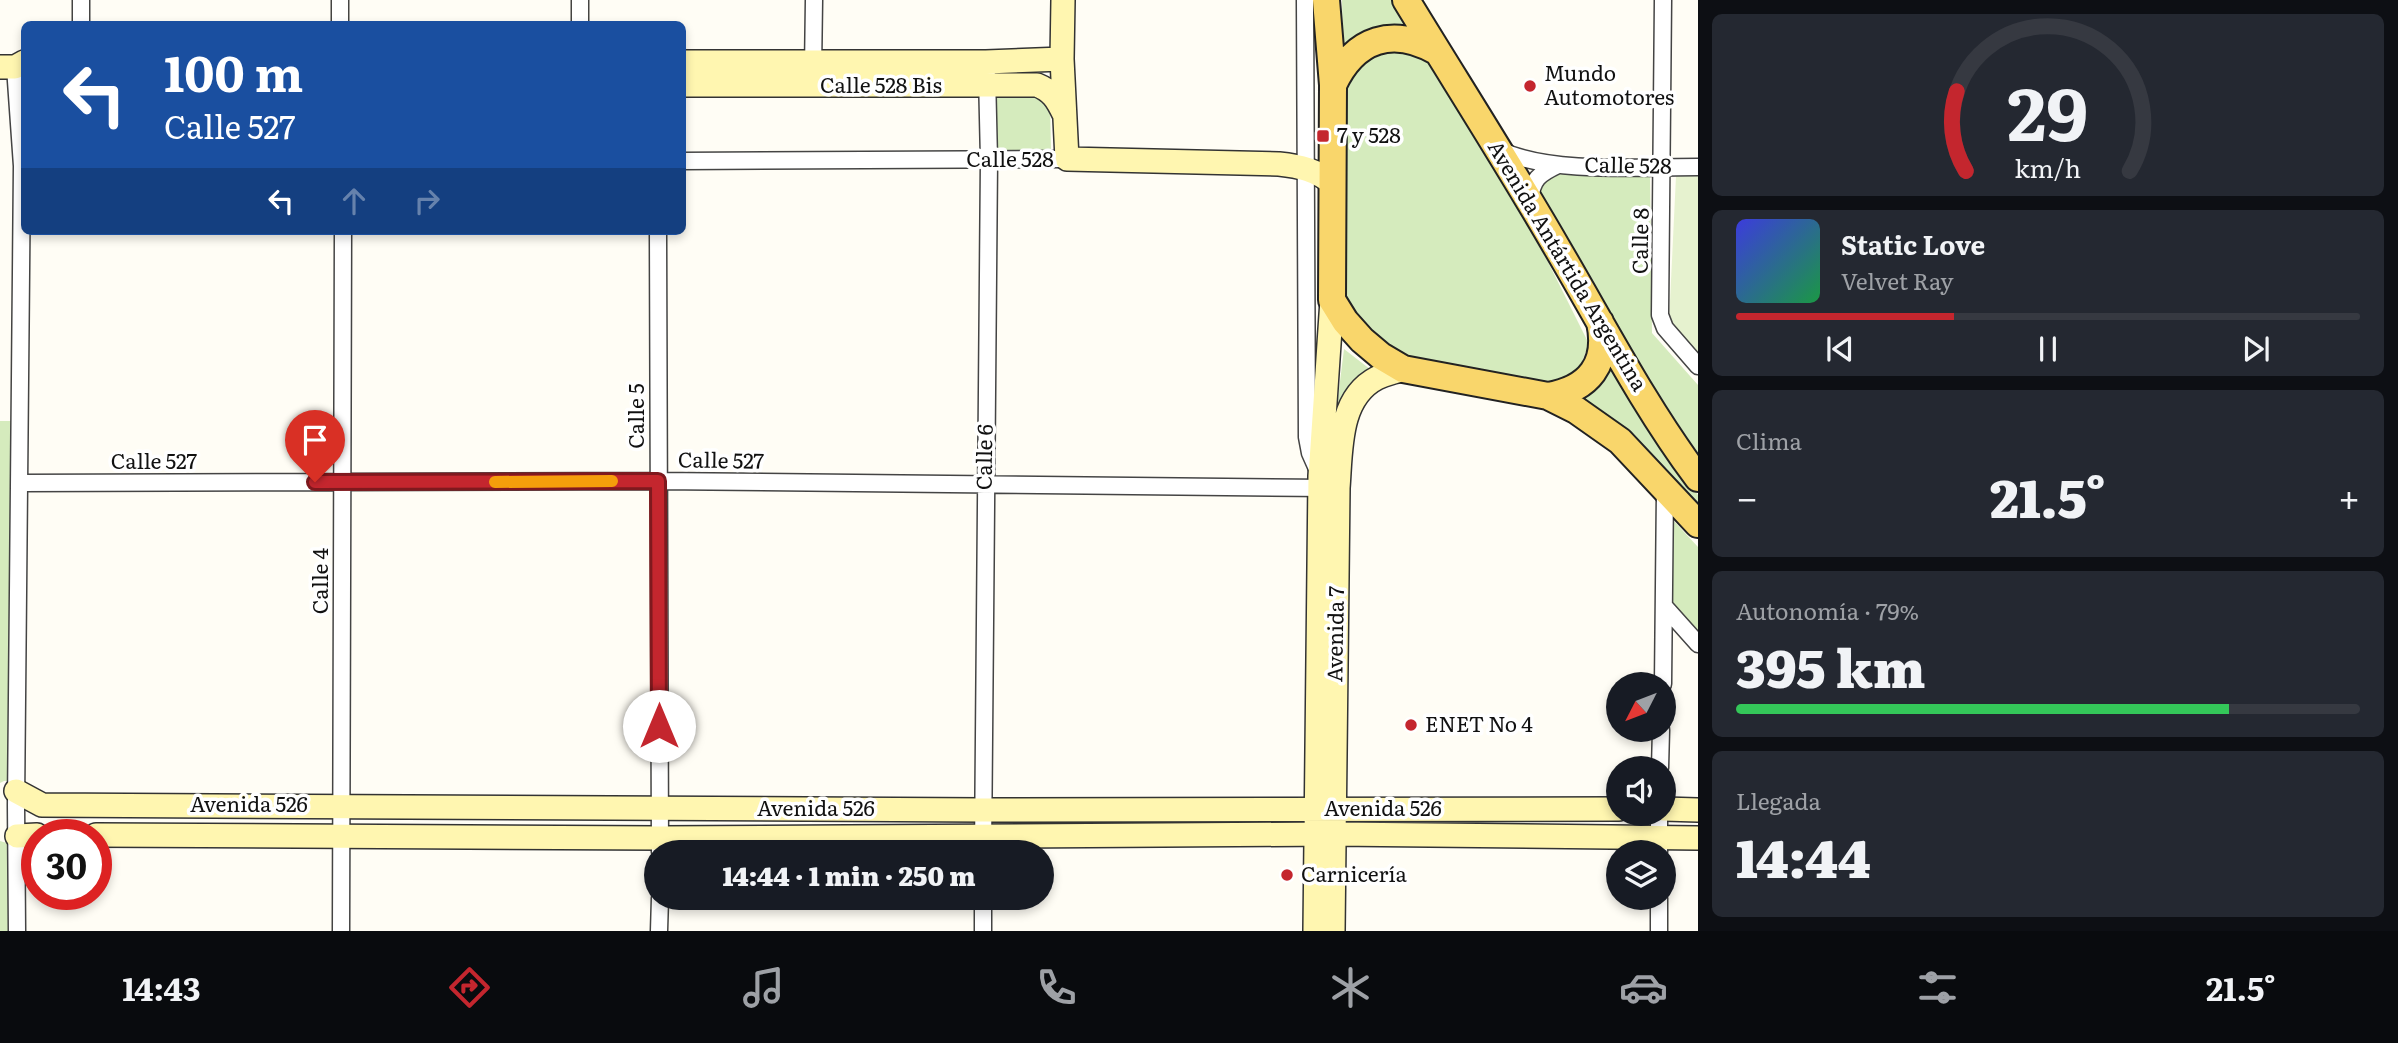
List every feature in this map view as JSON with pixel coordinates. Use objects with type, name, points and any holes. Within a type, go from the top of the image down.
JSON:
[{"type":"main road","points":[[1063,0],[1062,59],[1067,159]]},
{"type":"main road","name":"Avenida 7","points":[[1326,0],[1333,85],[1333,184],[1326,484],[1325,834],[1333,931]]},
{"type":"main road","points":[[1406,0],[1438,52]]},
{"type":"main road","points":[[1333,85],[1340,68],[1353,54],[1368,44],[1385,39],[1404,38],[1422,43],[1438,52]]},
{"type":"main road","name":"Avenida Antártida Argentina","points":[[1438,52],[1500,150],[1682,457],[1698,478]]},
{"type":"main road","name":"Calle 528 Bis","points":[[686,62],[986,62],[1062,59]]},
{"type":"main road","name":"Calle 528 Bis","points":[[686,85],[1037,85],[1056,97],[1064,115]]},
{"type":"main road","name":"Calle 528","points":[[1067,159],[1279,164],[1318,173],[1333,184]]},
{"type":"main road","points":[[1332,300],[1345,321],[1362,340],[1381,356],[1404,369],[1548,396],[1576,410],[1602,426],[1628,448],[1698,524]]},
{"type":"main road","points":[[1548,396],[1566,393],[1582,385],[1594,372],[1601,356],[1604,338],[1600,320]]},
{"type":"main road","name":"Avenida 7","points":[[1326,484],[1347,415],[1355,399],[1376,379],[1404,369]]},
{"type":"main road","name":"Avenida 526","points":[[16,791],[42,805],[984,810],[1606,809]]},
{"type":"main road","points":[[1676,809],[1698,810]]},
{"type":"main road","name":"Avenida 7","points":[[1315,931],[1325,834]]},
{"type":"main road","name":"Avenida 526","points":[[1054,843],[1325,834],[1606,843]]},
{"type":"main road","name":"Avenida 526","points":[[112,835],[341,835],[644,844]]},
{"type":"main road","name":"Avenida 526","points":[[1676,842],[1698,838]]},
{"type":"street","points":[[81,0],[81,21]]},
{"type":"street","points":[[340,0],[340,21]]},
{"type":"street","points":[[580,0],[580,21]]},
{"type":"street","points":[[812,86],[814,0]]},
{"type":"street","name":"Avenida 7","points":[[1305,0],[1307,437],[1310,453],[1326,484]]},
{"type":"street","name":"Calle 8","points":[[1663,0],[1660,315],[1665,328],[1698,366]]},
{"type":"street","name":"Calle 6","points":[[983,840],[989,160],[986,62]]},
{"type":"street","points":[[16,68],[21,138]]},
{"type":"street","name":"Calle 528","points":[[1500,150],[1522,159],[1558,165],[1698,167]]},
{"type":"street","name":"Calle 528","points":[[686,161],[1067,159]]},
{"type":"street","name":"Calle 528","points":[[1530,200],[1535,178],[1558,165]]},
{"type":"street","points":[[22,235],[16,791],[23,819]]},
{"type":"street","name":"Calle 4","points":[[341,931],[343,235]]},
{"type":"street","name":"Calle 5","points":[[658,235],[660,840]]},
{"type":"street","name":"Calle 527","points":[[20,483],[658,481],[985,485],[1326,484]]},
{"type":"street","points":[[1663,672],[1665,486]]},
{"type":"street","points":[[1665,607],[1698,644]]},
{"type":"street","points":[[17,931],[21,893]]},
{"type":"street","points":[[659,931],[660,910]]},
{"type":"street","points":[[983,910],[983,931]]},
{"type":"street","points":[[1659,910],[1659,931]]},
{"type":"green space","points":[[1342,0],[1394,0],[1413,33],[1343,57]]},
{"type":"green space","points":[[1398,45],[1424,53],[1527,220],[1589,344],[1577,374],[1548,385],[1400,357],[1366,337],[1343,303],[1343,84],[1367,55]]},
{"type":"green space","points":[[1040,94],[1050,104],[1051,150],[993,152],[990,97]]},
{"type":"green space","points":[[1555,174],[1650,176],[1652,333],[1698,385],[1698,461],[1538,202],[1542,183]]},
{"type":"green space","points":[[1676,176],[1698,176],[1698,355],[1669,323]]},
{"type":"green space","points":[[1344,349],[1375,373],[1330,462]]},
{"type":"green space","points":[[1609,362],[1698,495],[1698,508],[1577,402],[1597,388]]},
{"type":"green space","points":[[0,421],[19,421],[16,781],[0,783]]},
{"type":"green space","points":[[1673,520],[1698,547],[1698,635],[1669,603]]},
{"type":"green space","points":[[0,841],[17,846],[15,931],[0,931]]},
{"type":"slow traffic","points":[[495,482],[612,481]]},
{"type":"place","name":"Mundo Automotores","points":[[1530,86]]},
{"type":"place","name":"7 y 528","points":[[1323,136]]},
{"type":"place","name":"ENET No 4","points":[[1411,725]]},
{"type":"place","name":"Carnicería","points":[[1287,875]]},
{"type":"route","points":[[315,482],[658,481],[659,726]]}]
